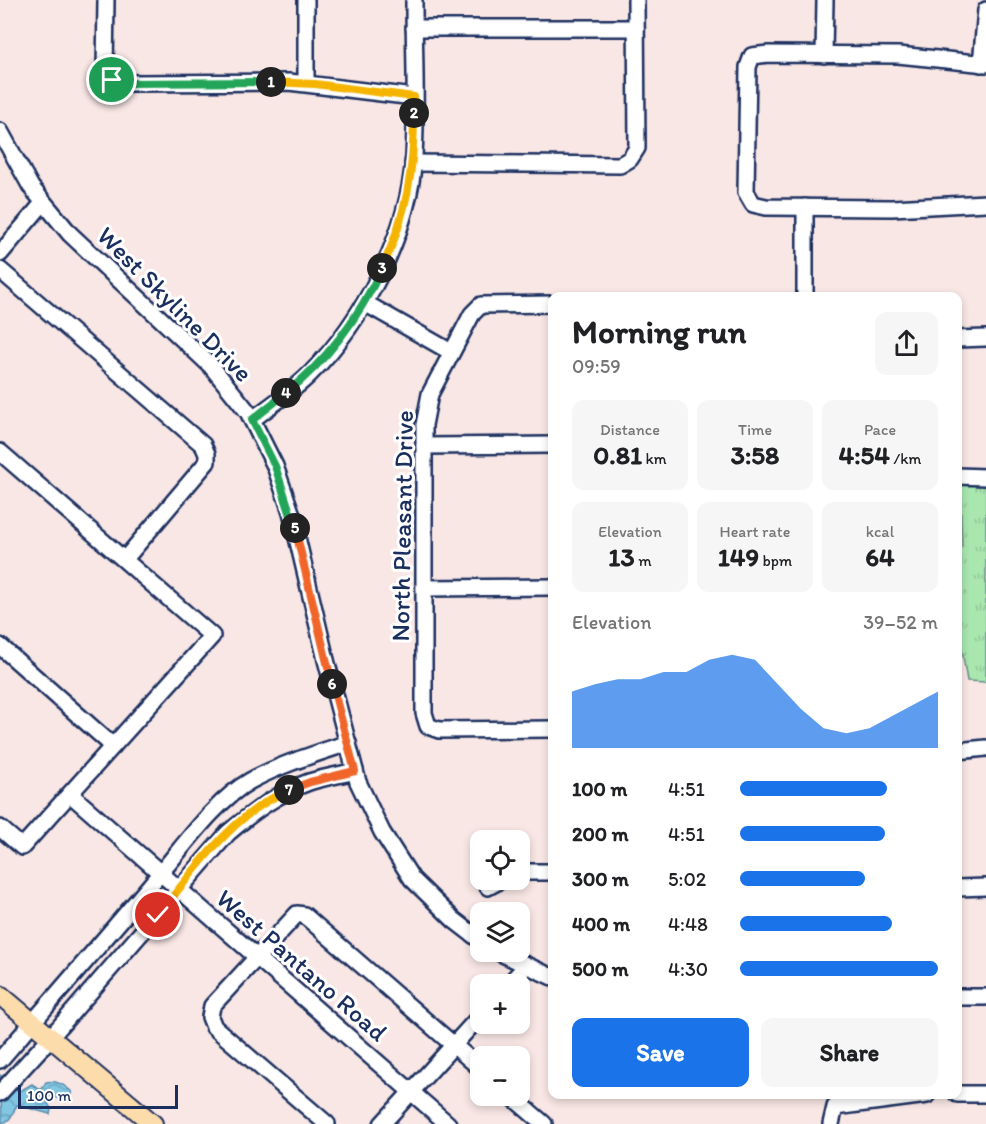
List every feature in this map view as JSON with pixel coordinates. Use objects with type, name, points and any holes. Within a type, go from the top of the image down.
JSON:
[{"type":"main road","points":[[0,995],[153,1124]]},
{"type":"street","points":[[106,0],[105,72],[112,80],[128,83],[306,83],[414,97]]},
{"type":"street","points":[[306,0],[306,83]]},
{"type":"street","points":[[252,420],[309,375],[349,328],[365,303],[390,252],[408,197],[413,163],[414,0]]},
{"type":"street","points":[[413,163],[620,165],[630,159],[637,148],[636,0]]},
{"type":"street","points":[[824,55],[825,0]]},
{"type":"street","points":[[986,10],[983,64],[898,55],[768,54],[752,56],[748,68],[746,192],[753,204],[766,207],[892,208],[986,203]]},
{"type":"street","points":[[414,28],[636,28]]},
{"type":"street","name":"West Skyline Drive","points":[[0,131],[31,187],[70,234],[211,366],[248,411],[275,466],[291,512],[358,782],[382,832],[412,879],[470,932]]},
{"type":"street","points":[[0,254],[43,203]]},
{"type":"street","points":[[806,207],[806,292]]},
{"type":"street","points":[[0,270],[203,445],[207,454],[207,462],[125,559]]},
{"type":"street","points":[[365,303],[451,352]]},
{"type":"street","name":"North Pleasant Drive","points":[[548,304],[481,305],[472,314],[430,394],[424,425],[424,713],[428,726],[440,730],[548,729]]},
{"type":"street","points":[[962,339],[986,338]]},
{"type":"street","points":[[424,446],[548,445]]},
{"type":"street","points":[[0,452],[212,636],[22,847],[0,828]]},
{"type":"street","points":[[962,476],[986,477]]},
{"type":"street","points":[[424,588],[548,587]]},
{"type":"street","points":[[0,646],[114,746]]},
{"type":"street","points":[[0,1060],[214,812],[249,782],[287,764],[348,743]]},
{"type":"street","points":[[962,750],[986,748]]},
{"type":"street","points":[[0,1093],[228,833],[252,812],[281,793],[310,782],[355,771]]},
{"type":"street","name":"West Pantano Road","points":[[70,794],[448,1124]]},
{"type":"street","points":[[530,872],[548,872]]},
{"type":"street","points":[[962,888],[986,887]]},
{"type":"street","points":[[327,1124],[214,1027],[210,1017],[212,1006],[297,914],[304,915],[470,1059]]},
{"type":"street","points":[[518,962],[548,975]]},
{"type":"street","points":[[518,974],[526,966]]},
{"type":"street","points":[[962,997],[986,997]]},
{"type":"street","points":[[382,1124],[470,1027]]},
{"type":"street","points":[[962,1094],[986,1094]]},
{"type":"street","points":[[831,1124],[835,1107],[890,1099]]},
{"type":"street","points":[[523,1106],[544,1124]]},
{"type":"green space","points":[[962,485],[986,485],[986,682],[967,681],[962,650]]},
{"type":"water","points":[[0,1075],[20,1091],[32,1084],[42,1089],[46,1082],[54,1082],[72,1092],[69,1100],[47,1096],[46,1099],[51,1109],[50,1114],[17,1105],[10,1119],[2,1123]]},
{"type":"route","points":[[112,80],[128,83],[289,82],[414,97],[414,157],[408,197],[390,252],[370,295],[349,328],[309,375],[252,420],[275,466],[291,512],[355,771],[310,782],[281,793],[252,812],[228,833],[158,915]]}]
